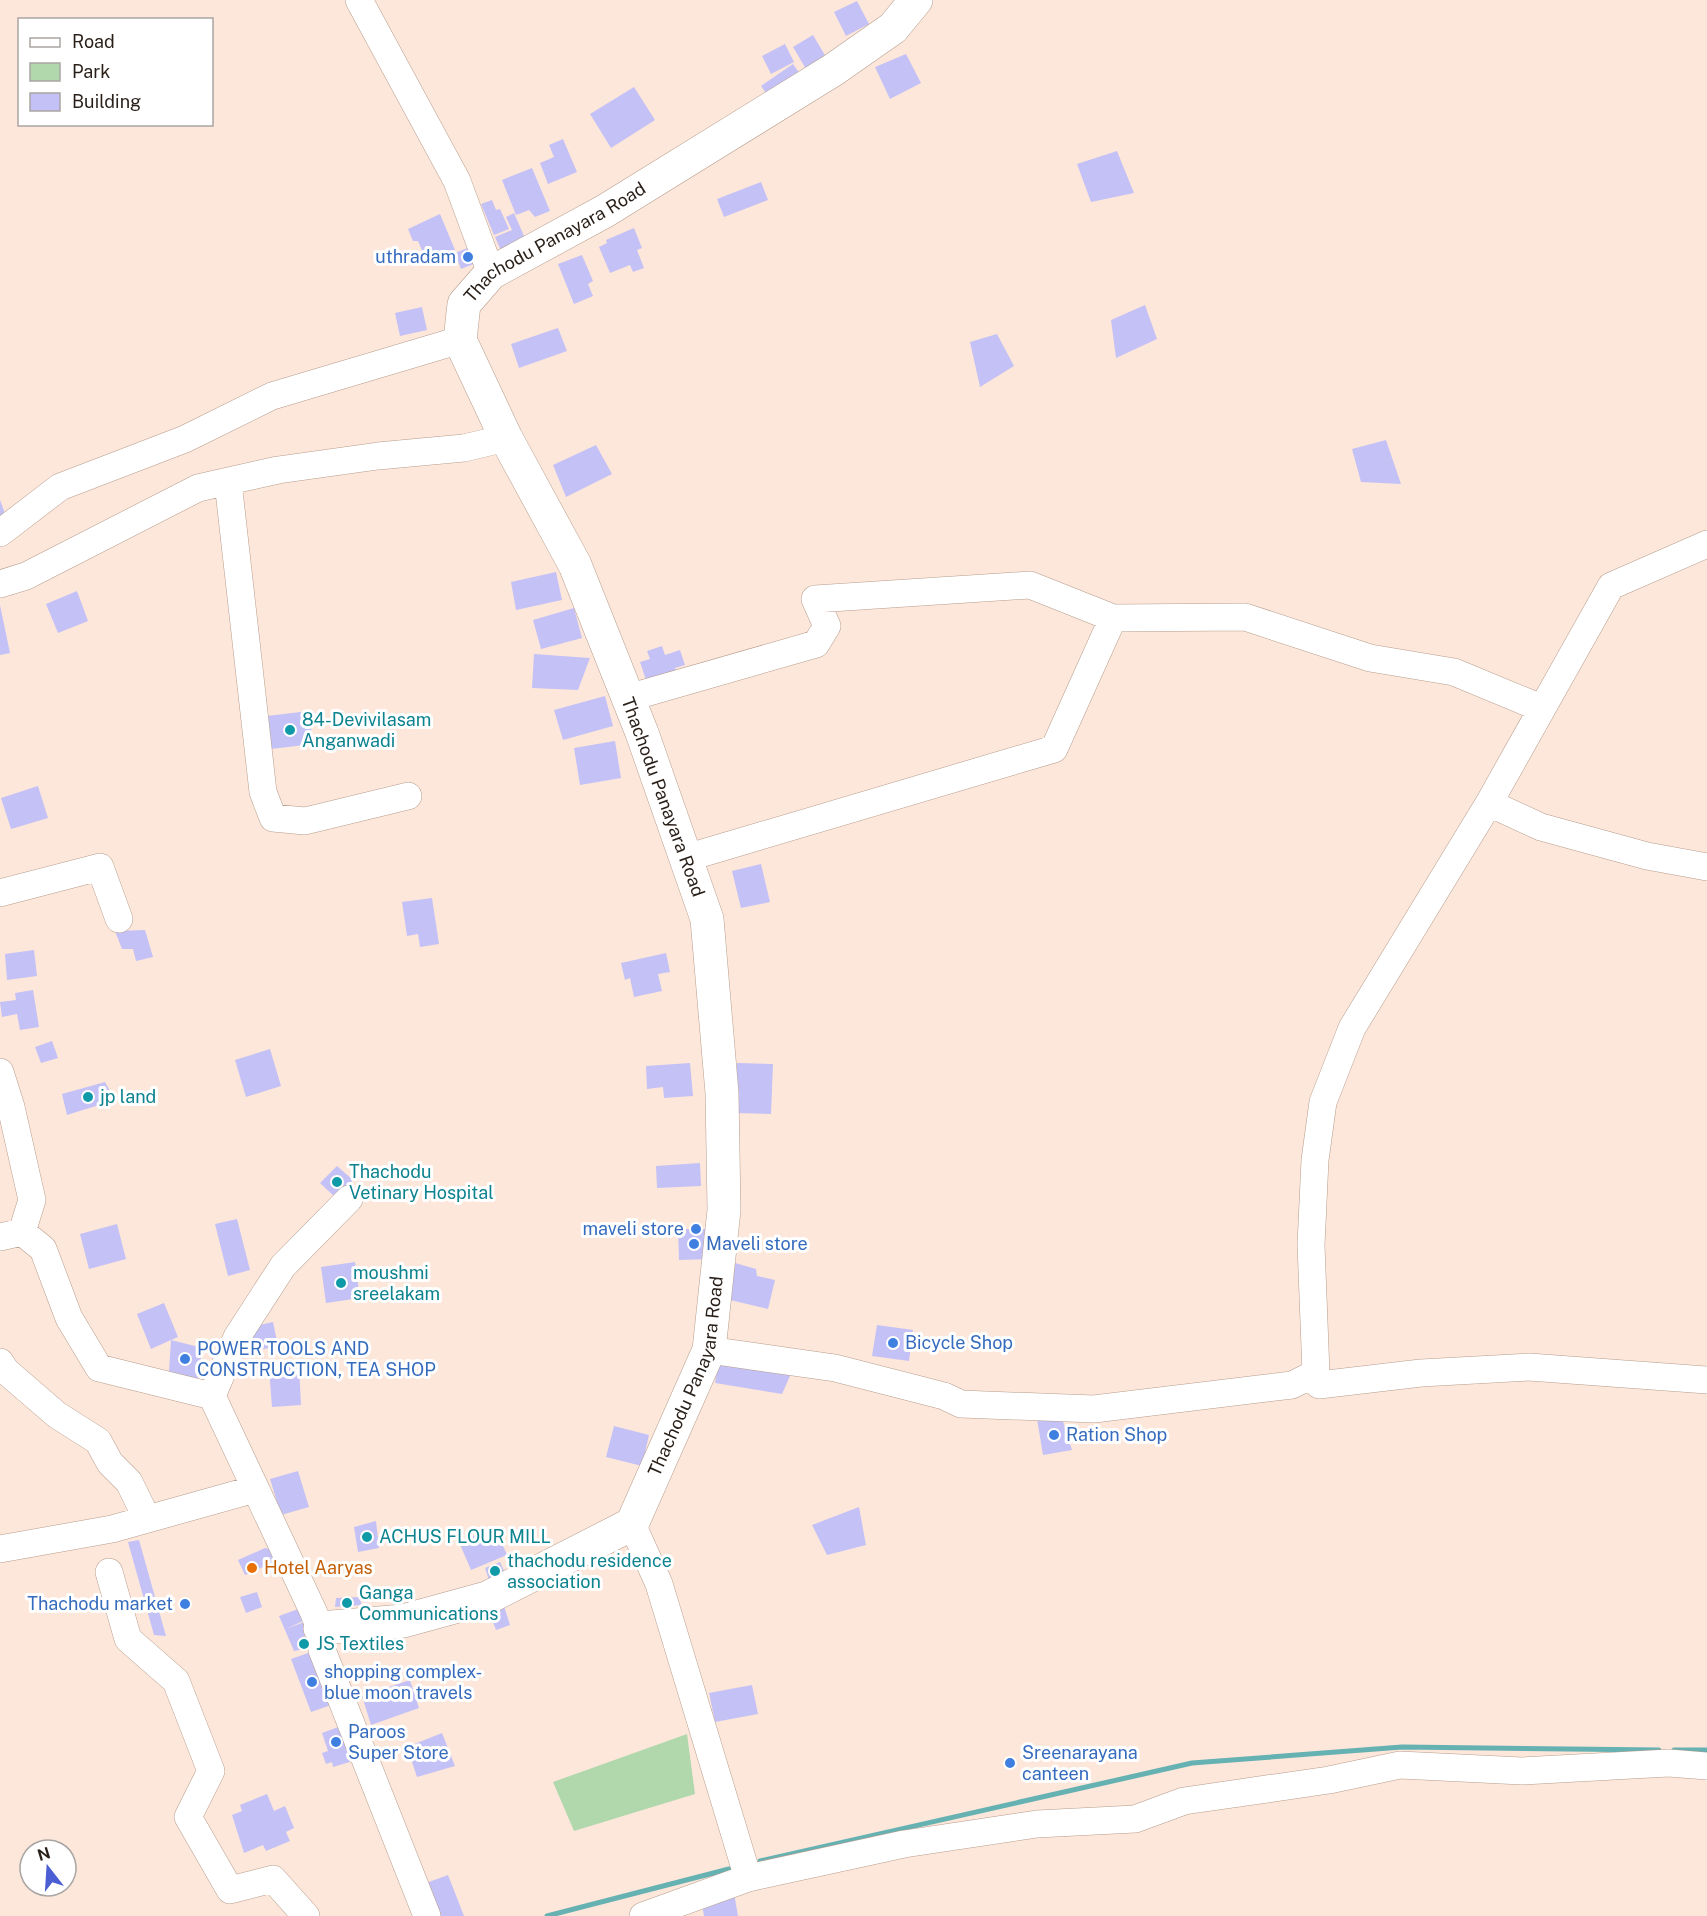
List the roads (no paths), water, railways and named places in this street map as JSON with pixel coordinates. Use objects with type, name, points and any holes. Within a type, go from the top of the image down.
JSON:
[{"type":"main road","name":"Thachodu Panayara Road","points":[[633,1524],[709,1350],[724,1210],[722,1093],[707,919],[628,698],[575,565],[506,438],[460,340],[464,304],[491,273],[606,211],[833,70],[893,28],[916,0]]},
{"type":"main road","points":[[320,1628],[403,1621],[486,1598],[633,1524]]},
{"type":"street","points":[[359,0],[457,181],[491,273]]},
{"type":"street","points":[[0,533],[60,488],[185,439],[272,396],[460,340]]},
{"type":"street","points":[[0,584],[26,576],[198,488],[279,470],[378,456],[464,448],[506,438]]},
{"type":"street","points":[[228,482],[247,634],[263,792],[273,818],[305,820],[408,796]]},
{"type":"street","points":[[1707,544],[1611,586],[1489,803],[1352,1028],[1323,1102],[1315,1160],[1311,1245],[1316,1373],[1319,1385],[1420,1373],[1529,1367],[1707,1380]]},
{"type":"street","points":[[628,698],[816,644],[827,626],[815,599],[1030,585],[1113,618],[1245,617],[1370,658],[1454,672],[1541,708]]},
{"type":"street","points":[[686,858],[1054,748],[1113,618]]},
{"type":"street","points":[[1489,803],[1541,827],[1647,856],[1707,867]]},
{"type":"street","points":[[0,893],[100,867],[119,919]]},
{"type":"street","points":[[0,1072],[11,1107],[32,1200],[11,1235],[43,1249],[69,1318],[99,1368],[212,1396]]},
{"type":"street","points":[[349,1199],[283,1266],[237,1337],[212,1396],[320,1628],[322,1650],[427,1916]]},
{"type":"street","points":[[709,1350],[835,1368],[944,1396],[961,1404],[972,1405],[1094,1409],[1292,1385],[1316,1373]]},
{"type":"street","points":[[0,1362],[6,1371],[57,1415],[98,1441],[110,1462],[129,1482],[147,1519]]},
{"type":"street","points":[[0,1549],[112,1529],[255,1489]]},
{"type":"street","points":[[633,1524],[659,1584],[748,1878]]},
{"type":"street","points":[[110,1572],[128,1639],[176,1680],[211,1771],[188,1816],[230,1890],[273,1879],[306,1916]]},
{"type":"street","points":[[643,1916],[748,1878],[904,1844],[1037,1824],[1135,1819],[1184,1801],[1329,1780],[1400,1765],[1522,1771],[1669,1762],[1707,1766]]},
{"type":"waterway","points":[[760,1861],[1192,1763],[1402,1747],[1659,1750]]},
{"type":"waterway","points":[[1674,1750],[1707,1750]]},
{"type":"waterway","points":[[547,1916],[729,1869]]},
{"type":"place","name":"uthradam","points":[[468,257]]},
{"type":"place","name":"84-Devivilasam Anganwadi","points":[[290,730]]},
{"type":"place","name":"jp land","points":[[88,1097]]},
{"type":"place","name":"Thachodu Vetinary Hospital","points":[[337,1182]]},
{"type":"place","name":"maveli store","points":[[696,1229]]},
{"type":"place","name":"Maveli store","points":[[694,1244]]},
{"type":"place","name":"moushmi sreelakam","points":[[341,1283]]},
{"type":"place","name":"Bicycle Shop","points":[[893,1343]]},
{"type":"place","name":"POWER TOOLS AND CONSTRUCTION, TEA SHOP","points":[[185,1359]]},
{"type":"place","name":"Ration Shop","points":[[1054,1435]]},
{"type":"place","name":"ACHUS FLOUR MILL","points":[[367,1537]]},
{"type":"place","name":"Hotel Aaryas","points":[[252,1568]]},
{"type":"place","name":"thachodu residence association","points":[[495,1571]]},
{"type":"place","name":"Ganga Communications","points":[[347,1603]]},
{"type":"place","name":"Thachodu market","points":[[185,1604]]},
{"type":"place","name":"JS Textiles","points":[[304,1644]]},
{"type":"place","name":"shopping complex- blue moon travels","points":[[312,1682]]},
{"type":"place","name":"Paroos Super Store","points":[[336,1742]]},
{"type":"place","name":"Sreenarayana canteen","points":[[1010,1763]]}]
